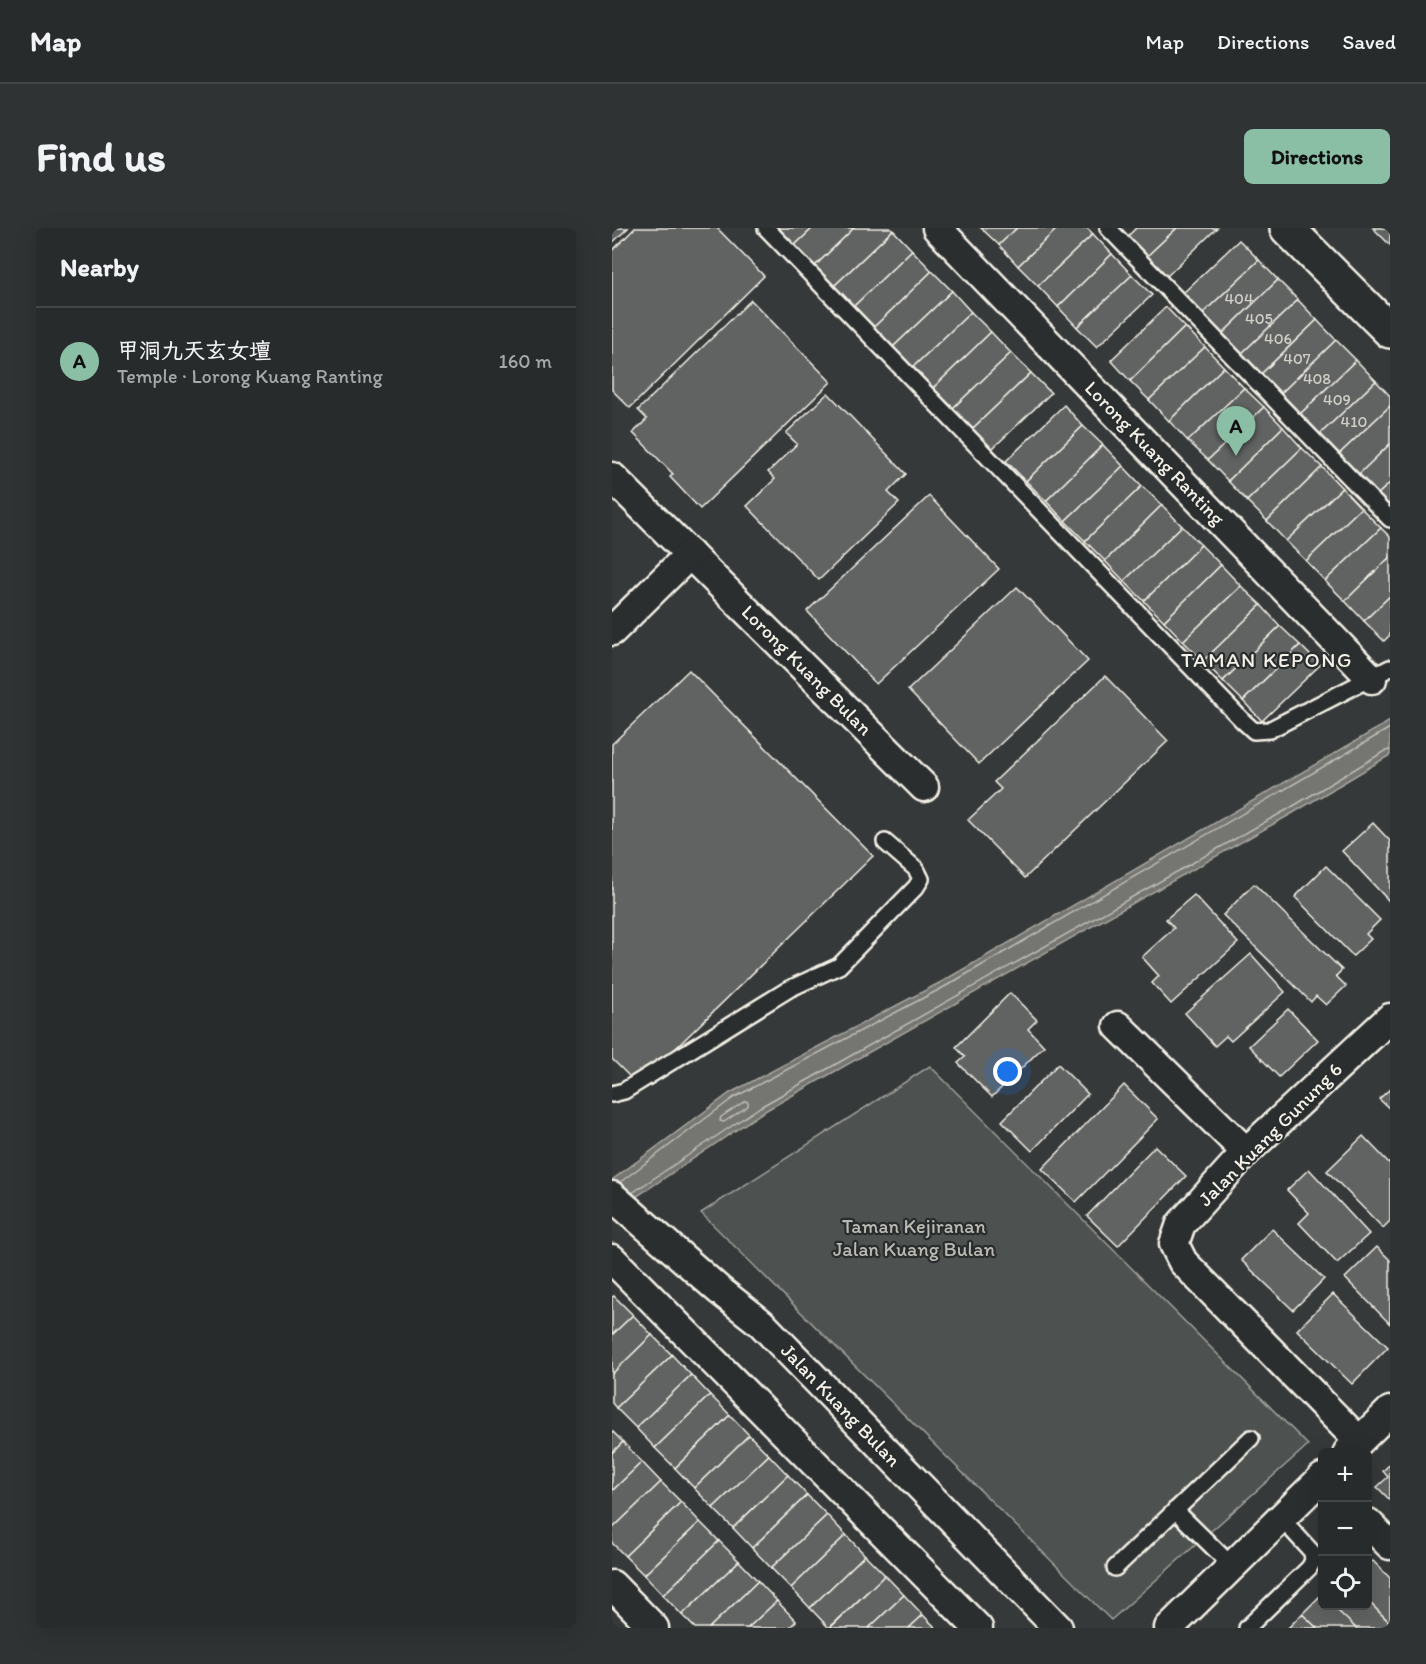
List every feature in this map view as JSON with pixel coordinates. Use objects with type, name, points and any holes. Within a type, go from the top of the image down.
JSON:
[{"type":"street","name":"Lorong Kuang Ranting","points":[[937,228],[1381,674]]},
{"type":"street","points":[[1287,228],[1390,331]]},
{"type":"street","name":"Lorong Kuang Bulan","points":[[612,477],[924,786]]},
{"type":"street","points":[[612,631],[690,554]]},
{"type":"street","name":"Jalan Kuang Gunung 6","points":[[1354,1447],[1183,1262],[1174,1244],[1181,1224],[1246,1152],[1390,1017]]},
{"type":"street","points":[[1118,1026],[1246,1152]]},
{"type":"street","name":"Jalan Kuang Bulan","points":[[621,1211],[761,1323],[1058,1628]]},
{"type":"street","points":[[612,1259],[978,1628]]},
{"type":"street","points":[[1354,1447],[1390,1411]]},
{"type":"street","points":[[1169,1628],[1318,1482]]},
{"type":"street","points":[[1372,1527],[1390,1545]]},
{"type":"street","points":[[612,1585],[654,1628]]},
{"type":"lane","points":[[766,228],[1254,731],[1269,730],[1381,674]]},
{"type":"lane","points":[[1108,228],[1390,519]]},
{"type":"lane","points":[[612,1094],[624,1091],[789,989],[839,966],[916,887],[921,879],[916,869],[885,842]]},
{"type":"lane","points":[[1115,1568],[1251,1438]]},
{"type":"lane","points":[[1175,1510],[1232,1566]]},
{"type":"lane","points":[[1247,1628],[1309,1568],[1313,1561],[1312,1552],[1281,1518]]},
{"type":"green space","name":"Taman Kejiranan Jalan Kuang Bulan","points":[[930,1066],[1308,1445],[1111,1620],[701,1213]]},
{"type":"water","points":[[1390,721],[1390,755],[1293,813],[763,1112],[612,1213],[612,1180],[730,1093],[943,981]]},
{"type":"building","points":[[612,228],[628,228],[612,243]]},
{"type":"building","points":[[635,228],[717,228],[764,276],[630,408],[612,390],[612,251]]},
{"type":"building","points":[[778,228],[813,228],[795,245]]},
{"type":"building","points":[[813,228],[854,228],[815,266],[795,245]]},
{"type":"building","points":[[854,228],[890,228],[893,230],[834,286],[815,266]]},
{"type":"building","points":[[981,228],[1017,228],[999,245]]},
{"type":"building","points":[[1017,228],[1058,228],[1018,266],[999,245]]},
{"type":"building","points":[[1058,228],[1087,228],[1093,234],[1038,286],[1018,266]]},
{"type":"building","points":[[1136,228],[1177,228],[1145,258],[1126,238]]},
{"type":"building","points":[[1177,228],[1217,228],[1165,278],[1145,258]]},
{"type":"building","points":[[1373,228],[1390,228],[1390,245]]},
{"type":"building","points":[[893,230],[912,250],[854,306],[834,286]]},
{"type":"building","points":[[1093,234],[1112,254],[1058,307],[1038,286]]},
{"type":"building","points":[[1239,240],[1259,260],[1200,316],[1181,295]]},
{"type":"building","points":[[912,250],[932,271],[874,327],[854,306]]},
{"type":"building","points":[[1112,254],[1132,275],[1077,327],[1058,307]]},
{"type":"building","points":[[1259,260],[1278,280],[1220,336],[1200,316]]},
{"type":"building","points":[[932,271],[952,291],[893,347],[874,327]]},
{"type":"building","points":[[1132,275],[1152,295],[1097,347],[1077,327]]},
{"type":"building","points":[[1278,280],[1298,300],[1239,356],[1220,336]]},
{"type":"building","points":[[952,291],[971,312],[913,367],[893,347]]},
{"type":"building","points":[[751,300],[831,382],[700,509],[670,477],[673,474],[633,433],[647,419],[638,410]]},
{"type":"building","points":[[1298,300],[1317,320],[1259,376],[1239,356]]},
{"type":"building","points":[[1166,307],[1185,327],[1130,381],[1111,360]]},
{"type":"building","points":[[971,312],[991,332],[933,388],[913,367]]},
{"type":"building","points":[[1317,320],[1336,340],[1278,396],[1259,376]]},
{"type":"building","points":[[1185,327],[1205,347],[1149,400],[1130,381]]},
{"type":"building","points":[[991,332],[1011,353],[953,408],[933,388]]},
{"type":"building","points":[[1336,340],[1356,360],[1298,416],[1278,396]]},
{"type":"building","points":[[1205,347],[1224,367],[1169,421],[1149,400]]},
{"type":"building","points":[[1011,353],[1031,373],[972,429],[953,408]]},
{"type":"building","points":[[1356,360],[1376,381],[1317,437],[1298,416]]},
{"type":"building","points":[[1224,367],[1244,388],[1188,441],[1169,421]]},
{"type":"building","points":[[1031,373],[1051,393],[992,449],[972,429]]},
{"type":"building","points":[[1376,381],[1390,396],[1390,406],[1336,457],[1317,437]]},
{"type":"building","points":[[1244,388],[1264,407],[1208,460],[1188,441]]},
{"type":"building","points":[[828,393],[906,474],[888,492],[899,503],[819,580],[747,506],[775,479],[768,472],[797,444],[786,433]]},
{"type":"building","points":[[1064,405],[1083,426],[1026,481],[1006,461]]},
{"type":"building","points":[[1390,406],[1390,444],[1356,477],[1336,457]]},
{"type":"building","points":[[1264,407],[1283,427],[1228,481],[1208,460]]},
{"type":"building","points":[[1083,426],[1103,445],[1046,501],[1026,481]]},
{"type":"building","points":[[1283,427],[1302,448],[1247,501],[1228,481]]},
{"type":"building","points":[[1390,444],[1390,483],[1375,497],[1356,477]]},
{"type":"building","points":[[1103,445],[1123,466],[1065,521],[1046,501]]},
{"type":"building","points":[[1302,448],[1322,467],[1267,521],[1247,501]]},
{"type":"building","points":[[1123,466],[1142,486],[1085,541],[1065,521]]},
{"type":"building","points":[[1322,467],[1342,488],[1286,541],[1267,521]]},
{"type":"building","points":[[1390,483],[1390,512],[1375,497]]},
{"type":"building","points":[[1142,486],[1162,505],[1105,561],[1085,541]]},
{"type":"building","points":[[1342,488],[1361,508],[1306,561],[1286,541]]},
{"type":"building","points":[[929,496],[999,569],[876,684],[807,611]]},
{"type":"building","points":[[1162,505],[1182,526],[1124,581],[1105,561]]},
{"type":"building","points":[[1361,508],[1381,528],[1325,581],[1306,561]]},
{"type":"building","points":[[1182,526],[1201,545],[1144,601],[1124,581]]},
{"type":"building","points":[[1381,528],[1390,537],[1390,557],[1345,601],[1325,581]]},
{"type":"building","points":[[1201,545],[1221,565],[1164,621],[1144,601]]},
{"type":"building","points":[[1390,557],[1390,596],[1364,621],[1345,601]]},
{"type":"building","points":[[1221,565],[1241,586],[1183,641],[1164,621]]},
{"type":"building","points":[[1241,586],[1261,605],[1203,661],[1183,641]]},
{"type":"building","points":[[1017,587],[1088,661],[979,764],[908,690]]},
{"type":"building","points":[[1390,596],[1390,635],[1384,641],[1364,621]]},
{"type":"building","points":[[1261,605],[1280,626],[1223,681],[1203,661]]},
{"type":"building","points":[[1280,626],[1300,645],[1243,701],[1223,681]]},
{"type":"building","points":[[1300,645],[1320,665],[1262,721],[1243,701]]},
{"type":"building","points":[[689,670],[873,856],[638,1085],[612,1059],[612,744]]},
{"type":"building","points":[[1105,676],[1168,741],[1025,878],[968,820],[1001,789],[994,782]]},
{"type":"building","points":[[1373,823],[1390,841],[1390,902],[1342,851]]},
{"type":"building","points":[[1326,866],[1380,920],[1366,934],[1371,939],[1353,956],[1295,897]]},
{"type":"building","points":[[1254,884],[1342,970],[1336,976],[1346,986],[1326,1005],[1316,996],[1311,1002],[1223,915]]},
{"type":"building","points":[[1194,895],[1238,943],[1171,1004],[1152,983],[1159,976],[1142,957],[1174,928],[1166,919]]},
{"type":"building","points":[[1251,954],[1285,992],[1231,1041],[1226,1036],[1215,1046],[1185,1013]]},
{"type":"building","points":[[1010,993],[1037,1020],[1028,1029],[1044,1046],[992,1097],[958,1063],[965,1057],[956,1047]]},
{"type":"building","points":[[1288,1009],[1318,1040],[1279,1077],[1249,1046]]},
{"type":"building","points":[[1058,1064],[1088,1094],[1032,1151],[1002,1121]]},
{"type":"building","points":[[1124,1085],[1158,1119],[1076,1202],[1042,1169]]},
{"type":"building","points":[[1390,1089],[1390,1109],[1379,1099]]},
{"type":"building","points":[[1363,1136],[1390,1164],[1390,1221],[1383,1228],[1327,1171]]},
{"type":"building","points":[[1155,1146],[1186,1176],[1118,1246],[1087,1216]]},
{"type":"building","points":[[1309,1169],[1369,1234],[1337,1263],[1299,1223],[1309,1213],[1287,1190]]},
{"type":"building","points":[[1272,1229],[1324,1279],[1293,1310],[1241,1260]]},
{"type":"building","points":[[1377,1247],[1390,1260],[1390,1324],[1345,1278]]},
{"type":"building","points":[[1333,1294],[1388,1347],[1352,1384],[1297,1330]]},
{"type":"building","points":[[614,1296],[633,1315],[612,1335],[612,1297]]},
{"type":"building","points":[[633,1315],[652,1335],[612,1374],[612,1335]]},
{"type":"building","points":[[652,1335],[672,1355],[616,1408],[612,1403],[612,1374]]},
{"type":"building","points":[[672,1355],[691,1375],[636,1428],[616,1408]]},
{"type":"building","points":[[691,1375],[710,1395],[655,1448],[636,1428]]},
{"type":"building","points":[[710,1395],[730,1415],[675,1468],[655,1448]]},
{"type":"building","points":[[730,1415],[749,1435],[694,1488],[675,1468]]},
{"type":"building","points":[[612,1431],[623,1442],[612,1453]]},
{"type":"building","points":[[749,1435],[769,1455],[713,1508],[694,1488]]},
{"type":"building","points":[[623,1442],[642,1462],[612,1491],[612,1453]]},
{"type":"building","points":[[769,1455],[788,1475],[733,1528],[713,1508]]},
{"type":"building","points":[[642,1462],[661,1482],[612,1529],[612,1491]]},
{"type":"building","points":[[1390,1464],[1390,1500],[1377,1487],[1388,1477],[1383,1471]]},
{"type":"building","points":[[788,1475],[807,1495],[752,1548],[733,1528]]},
{"type":"building","points":[[661,1482],[681,1502],[625,1556],[612,1543],[612,1529]]},
{"type":"building","points":[[807,1495],[827,1515],[771,1568],[752,1548]]},
{"type":"building","points":[[681,1502],[700,1522],[644,1575],[625,1556]]},
{"type":"building","points":[[827,1515],[846,1535],[791,1588],[771,1568]]},
{"type":"building","points":[[700,1522],[719,1541],[663,1595],[644,1575]]},
{"type":"building","points":[[846,1535],[865,1555],[810,1608],[791,1588]]},
{"type":"building","points":[[719,1541],[739,1561],[682,1615],[663,1595]]},
{"type":"building","points":[[865,1555],[885,1575],[829,1628],[810,1608]]},
{"type":"building","points":[[739,1561],[758,1581],[709,1628],[695,1628],[682,1615]]},
{"type":"building","points":[[1372,1561],[1390,1578],[1390,1623],[1372,1605]]},
{"type":"building","points":[[885,1575],[904,1595],[869,1628],[830,1628]]},
{"type":"building","points":[[758,1581],[777,1601],[748,1628],[709,1628]]},
{"type":"building","points":[[904,1595],[923,1615],[909,1628],[869,1628]]},
{"type":"building","points":[[1318,1598],[1318,1610],[1337,1610],[1356,1628],[1317,1628],[1302,1614]]},
{"type":"building","points":[[777,1601],[796,1621],[789,1628],[748,1628]]},
{"type":"building","points":[[1372,1605],[1390,1623],[1390,1628],[1356,1628],[1337,1610],[1372,1610]]},
{"type":"building","points":[[1302,1614],[1317,1628],[1288,1628]]},
{"type":"building","points":[[923,1615],[936,1628],[909,1628]]},
{"type":"place","name":"甲洞九天玄女壇","points":[[1236,456]]},
{"type":"district","name":"TAMAN KEPONG","points":[[1267,660]]}]
